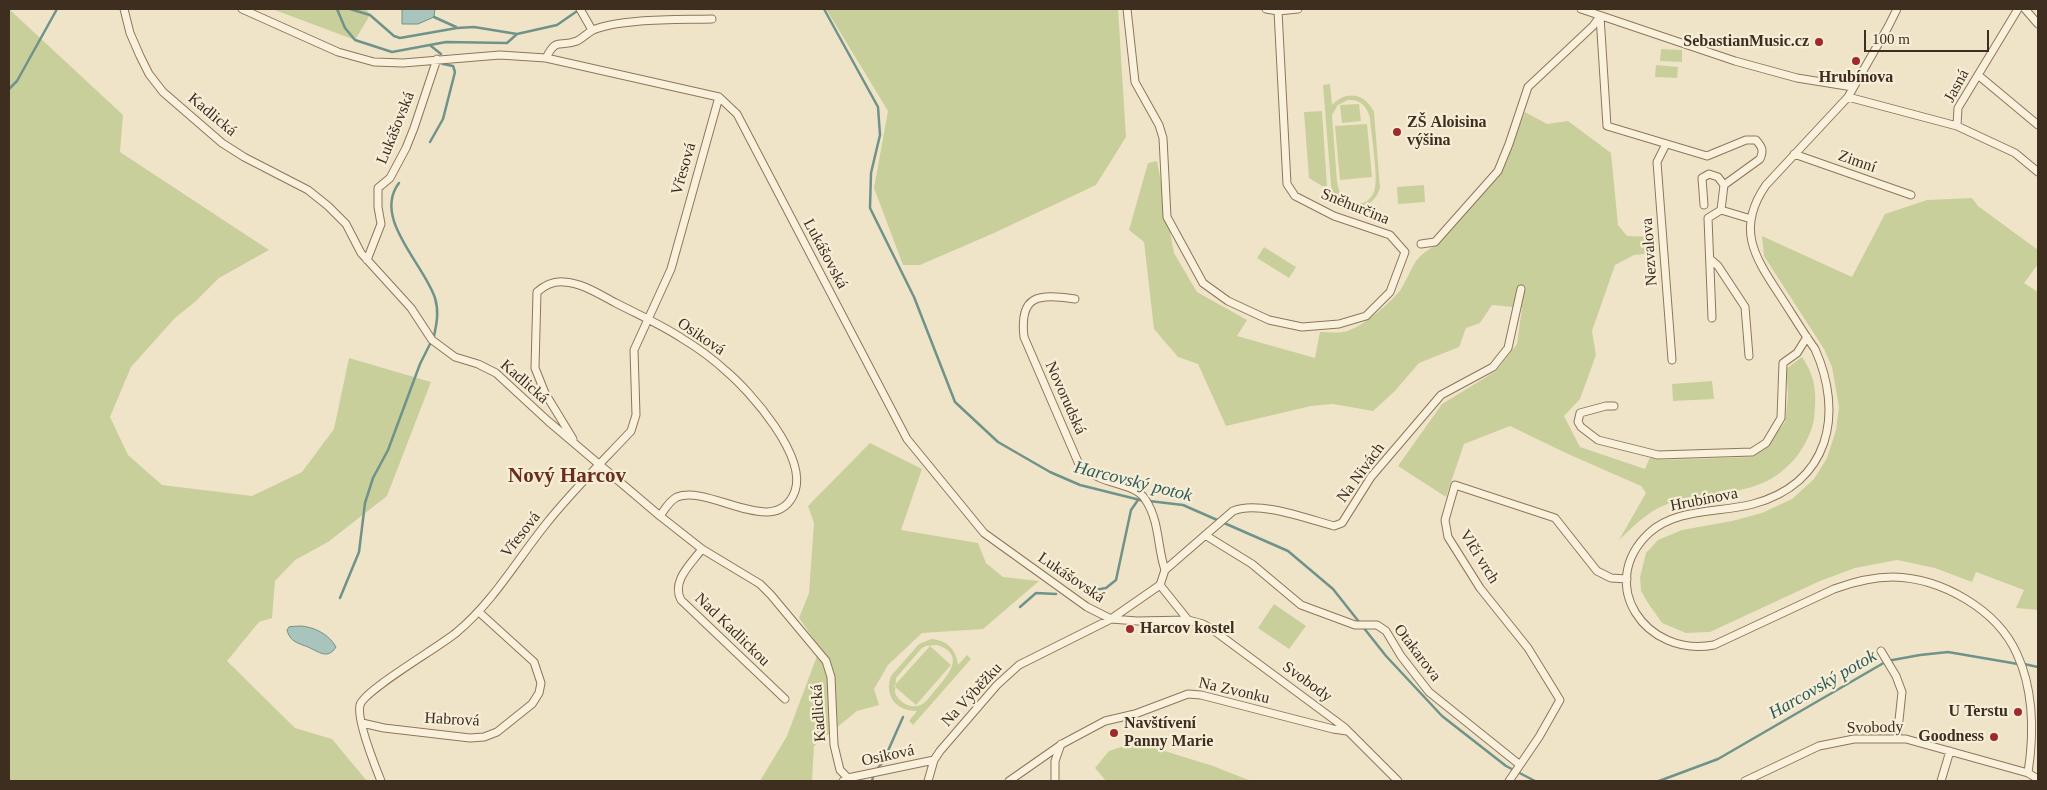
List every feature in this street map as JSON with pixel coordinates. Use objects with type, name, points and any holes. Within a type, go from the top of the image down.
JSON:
[{"type":"street","name":"Kadlická","points":[[124,9],[130,33],[140,56],[149,74],[163,92],[222,143],[318,197],[346,224],[366,260],[411,308],[432,340],[455,357],[478,364],[496,373],[540,415],[660,516],[702,549],[760,584],[790,616],[826,661],[831,677],[834,745],[840,770],[846,780]]},
{"type":"street","points":[[242,9],[338,52],[354,57],[393,63],[500,55],[546,58],[719,97]]},
{"type":"street","name":"Sněhurčina","points":[[1127,9],[1135,82],[1159,125],[1163,138],[1167,217],[1203,283],[1228,301],[1269,320],[1302,327],[1339,324],[1366,316],[1390,292],[1404,252],[1390,235],[1334,216],[1295,196],[1287,184],[1278,11]]},
{"type":"street","points":[[1266,9],[1278,11],[1298,9]]},
{"type":"street","points":[[1581,9],[1735,61],[1797,78],[1853,87]]},
{"type":"street","name":"Hrubínova","points":[[1896,9],[1848,97],[1794,154],[1758,196],[1751,219],[1751,238],[1756,258],[1821,362],[1829,394],[1830,416],[1827,438],[1817,458],[1793,484],[1767,499],[1732,509],[1674,518],[1662,523],[1641,542],[1633,553],[1627,579],[1630,603],[1643,624],[1661,638],[1693,648],[1714,645],[1853,582],[1892,577],[1910,578],[1960,596],[1992,620],[2017,654],[2035,724],[2028,774]]},
{"type":"street","name":"Jasná","points":[[1957,126],[1958,108],[2018,9]]},
{"type":"street","points":[[2025,9],[2038,24]]},
{"type":"street","points":[[582,12],[592,30]]},
{"type":"street","points":[[1600,16],[1607,126],[1708,156],[1746,140],[1756,140],[1762,147],[1763,152],[1760,159],[1724,185]]},
{"type":"street","points":[[1421,244],[1435,242],[1498,171],[1528,87],[1593,26],[1600,16]]},
{"type":"street","points":[[546,58],[552,47],[557,44],[574,42],[583,38],[592,30],[636,22],[712,19]]},
{"type":"street","name":"Lukášovská","points":[[366,260],[381,224],[378,207],[378,188],[390,178],[406,148],[437,59]]},
{"type":"street","points":[[1978,75],[2038,125]]},
{"type":"street","name":"Lukášovská","points":[[719,97],[737,114],[908,439],[984,533],[1086,607],[1111,619]]},
{"type":"street","name":"Vřesová","points":[[381,781],[359,712],[360,702],[373,690],[456,634],[480,613],[547,523],[631,431],[636,415],[634,350],[671,269],[719,97]]},
{"type":"street","points":[[1848,97],[1957,126],[2015,154],[2038,172]]},
{"type":"street","name":"Nezvalova","points":[[1666,144],[1657,162],[1672,360]]},
{"type":"street","name":"Zimní","points":[[1794,154],[1911,195]]},
{"type":"street","points":[[1704,205],[1702,178],[1709,174],[1718,176],[1724,185],[1721,210]]},
{"type":"street","points":[[1712,318],[1708,218],[1721,210],[1751,219]]},
{"type":"street","points":[[1710,260],[1718,266],[1745,307],[1749,356]]},
{"type":"street","name":"Osiková","points":[[576,444],[546,393],[536,368],[537,292],[545,285],[553,282],[563,281],[578,284],[647,319],[683,339],[726,370],[774,426],[794,461],[795,489],[791,499],[780,508],[772,511],[756,511],[698,496],[686,495],[676,498],[668,504],[660,516]]},
{"type":"street","name":"Na Nivách","points":[[1165,570],[1239,508],[1257,508],[1334,526],[1342,523],[1372,477],[1441,395],[1493,367],[1508,348],[1521,289]]},
{"type":"street","name":"Novorudská","points":[[1075,299],[1053,296],[1037,298],[1027,305],[1022,320],[1024,337],[1078,462],[1086,470],[1098,477],[1129,488],[1144,497],[1152,511],[1165,570]]},
{"type":"street","points":[[1614,406],[1606,406],[1580,413],[1578,422],[1581,427],[1598,440],[1658,455],[1752,452],[1766,443],[1780,418],[1783,363],[1797,353],[1806,337]]},
{"type":"street","name":"Vlčí vrch","points":[[1510,780],[1539,737],[1560,700],[1528,648],[1480,588],[1448,537],[1445,520],[1455,485],[1555,518],[1597,571],[1611,578],[1627,579]]},
{"type":"street","name":"Otakarova","points":[[1205,535],[1252,564],[1301,605],[1354,625],[1377,625],[1386,631],[1401,656],[1429,692],[1519,767]]},
{"type":"street","name":"Nad Kadlickou","points":[[702,549],[680,579],[678,594],[681,600],[786,699]]},
{"type":"street","points":[[1111,619],[1160,585],[1165,570]]},
{"type":"street","points":[[1160,585],[1188,620]]},
{"type":"street","name":"Habrová","points":[[362,723],[384,728],[470,738],[484,737],[497,732],[532,704],[539,694],[541,683],[534,662],[480,613]]},
{"type":"street","name":"Svobody","points":[[1111,619],[1137,621],[1188,620],[1203,624],[1214,630],[1348,731],[1398,781]]},
{"type":"street","name":"Na Výběžku","points":[[928,781],[934,760],[997,685],[1019,665],[1111,619]]},
{"type":"street","points":[[1882,654],[1902,692],[1897,739]]},
{"type":"street","name":"Na Zvonku","points":[[1009,781],[1062,744],[1105,720],[1135,714],[1188,694],[1201,695],[1348,731]]},
{"type":"street","name":"Svobody","points":[[1745,781],[1819,746],[1854,739],[1906,739],[2028,774],[2038,779]]},
{"type":"street","points":[[1055,781],[1055,761],[1062,744]]},
{"type":"street","points":[[1941,781],[1950,751]]},
{"type":"street","name":"Osiková","points":[[846,780],[934,760]]},
{"type":"green space","points":[[9,9],[123,115],[120,152],[269,250],[219,278],[196,301],[175,318],[131,367],[110,417],[128,455],[162,485],[252,496],[302,472],[334,429],[349,358],[431,382],[387,496],[328,542],[295,560],[275,581],[272,618],[259,622],[227,661],[295,728],[332,739],[367,781],[9,781]]},
{"type":"green space","points":[[272,9],[366,9],[370,15],[355,40]]},
{"type":"green space","points":[[826,9],[1118,9],[1126,137],[1096,185],[920,265],[903,265],[874,188],[888,111]]},
{"type":"green space","points":[[1661,49],[1682,50],[1682,62],[1660,61]]},
{"type":"green space","points":[[1656,65],[1678,67],[1677,78],[1655,77]]},
{"type":"green space","points":[[1330,84],[1332,105],[1343,97],[1355,96],[1366,101],[1374,112],[1380,188],[1373,201],[1367,205],[1355,208],[1342,203],[1337,197],[1332,197],[1323,85]],"holes":[[[1352,100],[1362,104],[1369,114],[1375,164],[1375,188],[1372,196],[1362,203],[1355,203],[1344,197],[1339,190],[1337,182],[1332,115],[1338,105]]]},
{"type":"green space","points":[[1359,104],[1361,121],[1342,123],[1340,105]]},
{"type":"green space","points":[[1322,111],[1327,186],[1322,186],[1309,178],[1304,112]]},
{"type":"green space","points":[[1525,112],[1547,124],[1568,121],[1611,153],[1618,225],[1627,236],[1651,237],[1654,253],[1634,255],[1615,265],[1592,331],[1596,355],[1580,399],[1564,416],[1580,447],[1645,469],[1650,457],[1661,460],[1751,457],[1768,445],[1785,422],[1788,395],[1786,369],[1802,357],[1813,379],[1814,419],[1810,434],[1803,447],[1783,471],[1767,481],[1751,487],[1683,499],[1665,505],[1646,516],[1619,540],[1646,493],[1641,486],[1510,426],[1464,444],[1446,497],[1398,466],[1442,404],[1496,371],[1517,344],[1522,308],[1492,305],[1480,323],[1466,328],[1459,347],[1419,363],[1394,392],[1373,411],[1333,404],[1311,406],[1226,426],[1198,364],[1178,357],[1154,329],[1144,242],[1129,230],[1148,163],[1157,161],[1174,253],[1197,292],[1247,320],[1237,336],[1315,358],[1320,332],[1350,330],[1363,323],[1385,306],[1401,289],[1418,259],[1429,249],[1437,245],[1500,175]]},
{"type":"green space","points":[[1367,124],[1372,177],[1340,180],[1335,126]]},
{"type":"green space","points":[[1424,185],[1425,202],[1398,204],[1397,187]]},
{"type":"green space","points":[[1972,198],[1978,206],[2038,250],[2038,264],[2024,283],[2038,292],[2038,610],[2016,608],[2024,590],[1976,572],[1972,582],[1935,568],[1897,560],[1855,568],[1820,581],[1710,632],[1686,633],[1662,623],[1641,591],[1640,577],[1646,553],[1658,540],[1682,530],[1732,521],[1762,513],[1792,499],[1814,479],[1827,458],[1836,430],[1839,407],[1832,367],[1824,349],[1764,256],[1762,236],[1852,277],[1885,214],[1927,200]]},
{"type":"green space","points":[[1264,247],[1296,267],[1289,278],[1257,258]]},
{"type":"green space","points":[[1712,381],[1714,399],[1673,401],[1672,384]]},
{"type":"green space","points":[[870,443],[922,469],[901,530],[978,543],[986,563],[1003,577],[1039,581],[983,629],[922,633],[888,665],[874,689],[879,705],[857,711],[814,746],[812,781],[760,781],[787,736],[820,648],[799,618],[809,593],[814,523],[808,506]]},
{"type":"green space","points":[[1274,604],[1306,626],[1289,649],[1258,628]]},
{"type":"green space","points":[[931,639],[946,643],[953,650],[958,665],[967,655],[971,659],[913,725],[909,721],[917,711],[903,708],[894,701],[889,690],[889,683],[891,676],[919,644]],"holes":[[[937,645],[951,653],[953,659],[950,670],[928,700],[915,706],[903,703],[895,693],[896,678],[922,648]]]},
{"type":"green space","points":[[930,646],[951,665],[916,705],[894,686]]},
{"type":"green space","points":[[1136,742],[1213,766],[1251,781],[1106,781],[1095,768],[1109,751]]},
{"type":"water","points":[[435,9],[434,17],[418,24],[402,24],[402,10]]},
{"type":"water","points":[[301,626],[321,632],[336,647],[330,653],[323,654],[295,642],[287,630],[289,627]]},
{"type":"waterway","points":[[9,89],[17,81],[57,9]]},
{"type":"waterway","name":"Harcovský potok","points":[[337,9],[345,28],[355,40],[392,52],[446,42],[507,43],[517,34],[557,25],[580,9]]},
{"type":"waterway","points":[[350,9],[370,15],[394,36],[400,38],[457,28],[474,27],[517,34]]},
{"type":"waterway","name":"Harcovský potok","points":[[824,9],[878,107],[880,135],[871,173],[870,208],[914,297],[955,402],[998,442],[1050,472],[1080,485],[1144,501]]},
{"type":"waterway","points":[[434,17],[456,27]]},
{"type":"waterway","points":[[431,46],[441,54]]},
{"type":"waterway","points":[[430,142],[443,119],[455,72],[453,66],[443,64]]},
{"type":"waterway","points":[[399,183],[392,197],[392,211],[403,241],[435,298],[437,317],[434,336]]},
{"type":"waterway","points":[[340,598],[359,552],[365,503],[373,478],[388,450],[420,364],[430,344]]},
{"type":"waterway","points":[[1083,592],[1106,588],[1116,580],[1131,510],[1138,500]]},
{"type":"waterway","name":"Harcovský potok","points":[[1149,501],[1183,505],[1288,551],[1333,589],[1386,656],[1442,716],[1506,766],[1535,781]]},
{"type":"waterway","points":[[1020,607],[1036,593],[1056,594]]},
{"type":"waterway","name":"Harcovský potok","points":[[1659,781],[1718,759],[1887,661],[1948,652],[2018,664]]},
{"type":"waterway","name":"Harcovský potok","points":[[2024,664],[2038,667]]},
{"type":"waterway","points":[[877,769],[883,762],[903,717]]},
{"type":"waterway","points":[[872,781],[873,777]]},
{"type":"place","name":"SebastianMusic.cz","points":[[1819,42]]},
{"type":"place","name":"Hrubínova","points":[[1856,61]]},
{"type":"place","name":"ZŠ Aloisina výšina","points":[[1397,132]]},
{"type":"place","name":"Harcov kostel","points":[[1130,629]]},
{"type":"place","name":"U Terstu","points":[[2018,712]]},
{"type":"place","name":"Navštívení Panny Marie","points":[[1114,733]]},
{"type":"place","name":"Goodness","points":[[1994,737]]},
{"type":"district","name":"Nový Harcov","points":[[567,477]]}]
